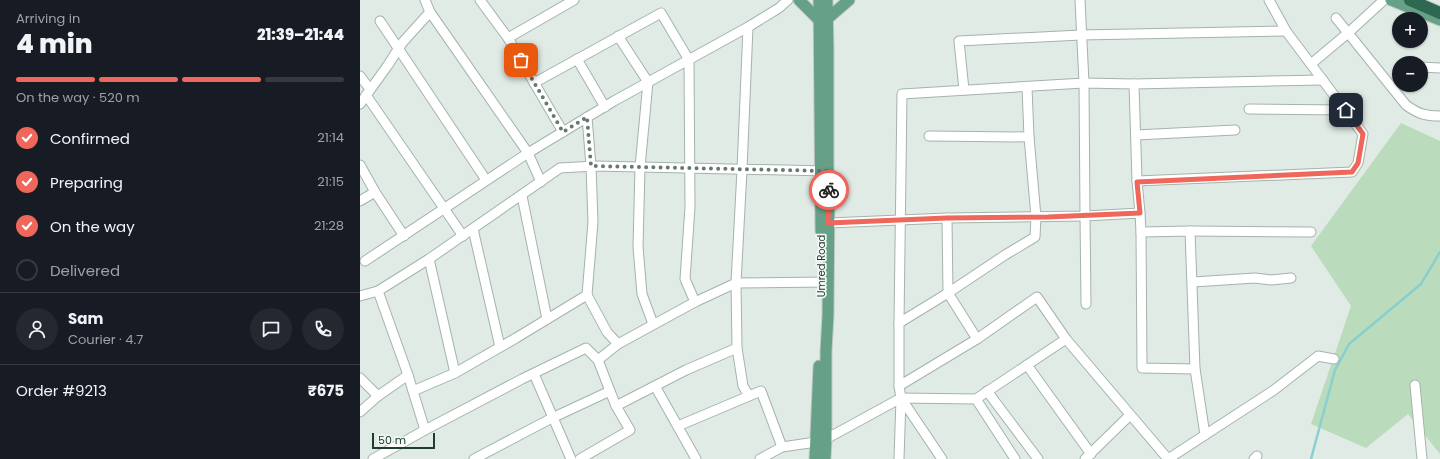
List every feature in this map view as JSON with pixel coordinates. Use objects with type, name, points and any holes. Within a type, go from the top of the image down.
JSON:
[{"type":"highway","points":[[1410,0],[1440,13]]},
{"type":"main road","points":[[799,0],[823,20]]},
{"type":"main road","name":"Umred Road","points":[[816,459],[821,441],[825,282],[823,20],[819,0]]},
{"type":"main road","points":[[823,20],[827,0]]},
{"type":"main road","points":[[823,20],[849,0]]},
{"type":"main road","points":[[1391,0],[1440,20]]},
{"type":"main road","points":[[824,171],[829,194],[825,282]]},
{"type":"main road","points":[[821,441],[825,459]]},
{"type":"street","points":[[425,0],[430,12],[528,153],[541,182]]},
{"type":"street","points":[[480,0],[508,38],[563,132]]},
{"type":"street","points":[[508,38],[574,0]]},
{"type":"street","points":[[365,261],[528,153],[604,107],[748,27],[779,8],[788,0]]},
{"type":"street","points":[[1080,0],[1084,83],[1086,304]]},
{"type":"street","points":[[1137,182],[1352,172],[1358,163],[1363,134],[1286,31],[1269,0]]},
{"type":"street","points":[[1311,64],[1384,0]]},
{"type":"street","points":[[360,104],[402,43],[430,12]]},
{"type":"street","points":[[534,83],[661,13],[688,60],[690,206],[685,279],[695,302]]},
{"type":"street","points":[[1336,18],[1406,105],[1425,116],[1440,116]]},
{"type":"street","points":[[380,21],[486,180]]},
{"type":"street","points":[[748,27],[736,283],[737,348],[743,386],[748,396]]},
{"type":"street","points":[[964,90],[959,41],[1082,35],[1286,31]]},
{"type":"street","points":[[618,36],[648,82],[640,167],[638,246],[642,294],[654,324]]},
{"type":"street","points":[[577,59],[604,107]]},
{"type":"street","points":[[1428,67],[1440,68]]},
{"type":"street","points":[[360,76],[368,92],[463,236]]},
{"type":"street","points":[[899,459],[901,398],[899,386],[899,323],[902,94],[1084,83],[1134,84],[1323,80]]},
{"type":"street","points":[[1134,84],[1137,182],[1141,232],[1142,368],[1195,369]]},
{"type":"street","points":[[899,323],[1034,237],[1036,217],[1029,137],[1027,87]]},
{"type":"street","points":[[1250,109],[1346,110]]},
{"type":"street","points":[[587,117],[593,222],[587,295],[607,332],[618,344]]},
{"type":"street","points":[[1136,135],[1235,130]]},
{"type":"street","points":[[929,136],[1029,137]]},
{"type":"street","points":[[360,165],[375,192],[404,236]]},
{"type":"street","points":[[360,296],[378,291],[429,259],[522,196],[560,168],[591,166],[824,171]]},
{"type":"street","points":[[360,201],[375,192]]},
{"type":"street","points":[[522,196],[547,319]]},
{"type":"street","points":[[828,223],[947,218],[1085,216],[1140,213]]},
{"type":"street","points":[[947,218],[948,293],[977,339]]},
{"type":"street","points":[[473,229],[500,347]]},
{"type":"street","points":[[1190,231],[1195,369],[1205,435]]},
{"type":"street","points":[[1141,232],[1310,232]]},
{"type":"street","points":[[429,259],[455,373]]},
{"type":"street","points":[[1193,282],[1255,278],[1271,280],[1291,278]]},
{"type":"street","points":[[598,360],[618,344],[695,302],[736,283],[825,282]]},
{"type":"street","points":[[378,291],[408,375],[425,430]]},
{"type":"street","points":[[413,391],[455,373],[587,295]]},
{"type":"street","points":[[899,386],[977,339],[1037,298],[1066,339],[1168,459],[1274,390],[1318,356],[1334,359]]},
{"type":"street","points":[[760,459],[782,447],[821,441],[901,398],[976,399],[1066,339]]},
{"type":"street","points":[[373,459],[425,430],[586,348],[598,360],[616,406],[630,430],[580,459]]},
{"type":"street","points":[[616,406],[686,370],[737,348]]},
{"type":"street","points":[[1027,366],[1088,456],[1130,415]]},
{"type":"street","points":[[534,374],[571,459]]},
{"type":"street","points":[[360,412],[378,396],[408,375]]},
{"type":"street","points":[[360,378],[378,396]]},
{"type":"street","points":[[1415,385],[1422,459]]},
{"type":"street","points":[[655,386],[696,459]]},
{"type":"street","points":[[474,459],[552,418],[610,391]]},
{"type":"street","points":[[678,426],[761,391],[782,447]]},
{"type":"street","points":[[987,391],[1038,459]]},
{"type":"street","points":[[901,398],[942,459]]},
{"type":"street","points":[[976,399],[1015,459]]},
{"type":"green space","points":[[1401,123],[1440,141],[1440,454],[1408,414],[1366,448],[1311,424],[1351,306],[1311,246]]},
{"type":"waterway","points":[[1311,459],[1335,370],[1349,344],[1421,284],[1440,252]]},
{"type":"way so far","points":[[521,60],[563,132],[587,117],[591,166],[828,171],[829,190]]},
{"type":"route","points":[[829,190],[828,223],[947,218],[1085,216],[1140,213],[1137,182],[1352,172],[1358,163],[1363,134],[1346,110]]}]
